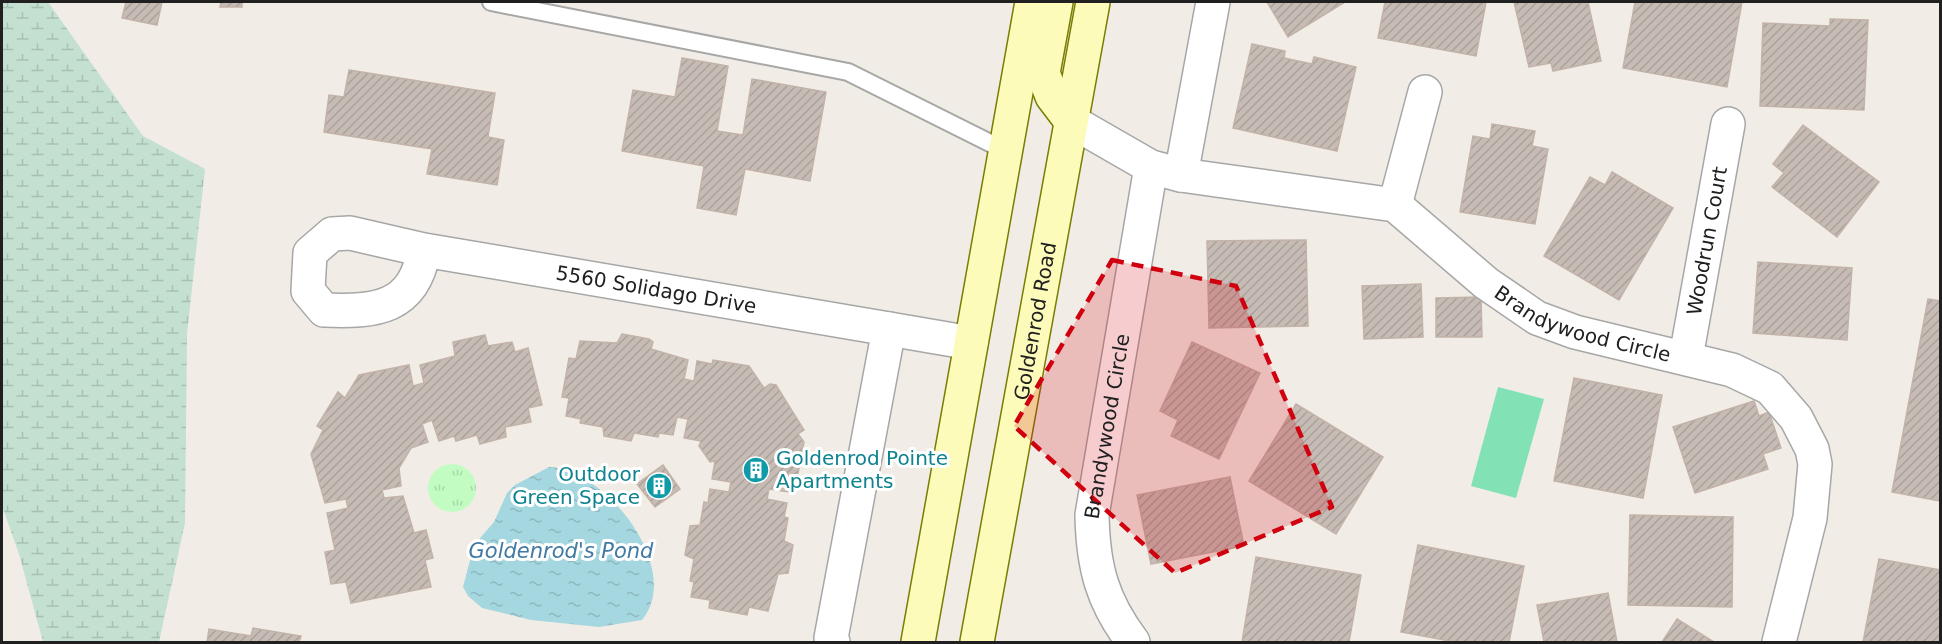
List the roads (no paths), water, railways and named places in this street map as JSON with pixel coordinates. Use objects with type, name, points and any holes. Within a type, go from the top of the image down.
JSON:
[{"type":"main road","points":[[918,642],[1032,2]]},
{"type":"main road","points":[[1056,2],[1043,73],[1052,96],[1071,121]]},
{"type":"main road","name":"Goldenrod Road","points":[[977,642],[1093,2]]},
{"type":"street","name":"Brandywood Circle","points":[[1133,642],[1117,621],[1101,585],[1092,541],[1092,515],[1141,229],[1166,171],[1213,2]]},
{"type":"street","points":[[1071,121],[1166,171],[1395,205],[1425,92]]},
{"type":"street","name":"Woodrun Court","points":[[1686,357],[1728,124]]},
{"type":"street","name":"Brandywood Circle","points":[[1395,205],[1486,283],[1537,318],[1575,332],[1686,357],[1732,370],[1770,388],[1796,418],[1812,449],[1815,479],[1810,518],[1779,642]]},
{"type":"street","name":"5560 Solidago Drive","points":[[424,250],[972,343]]},
{"type":"street","points":[[833,642],[831,638],[890,329]]},
{"type":"lane","points":[[491,2],[848,72],[1006,151]]},
{"type":"water","name":"Goldenrod's Pond","points":[[549,467],[571,472],[593,485],[615,503],[633,525],[646,550],[653,575],[652,599],[642,620],[599,627],[531,620],[482,608],[468,596],[463,587],[474,545],[494,522],[507,493],[515,485]]},
{"type":"place","name":"Goldenrod Pointe Apartments","points":[[756,470]]},
{"type":"place","name":"Outdoor Green Space","points":[[659,486]]}]
